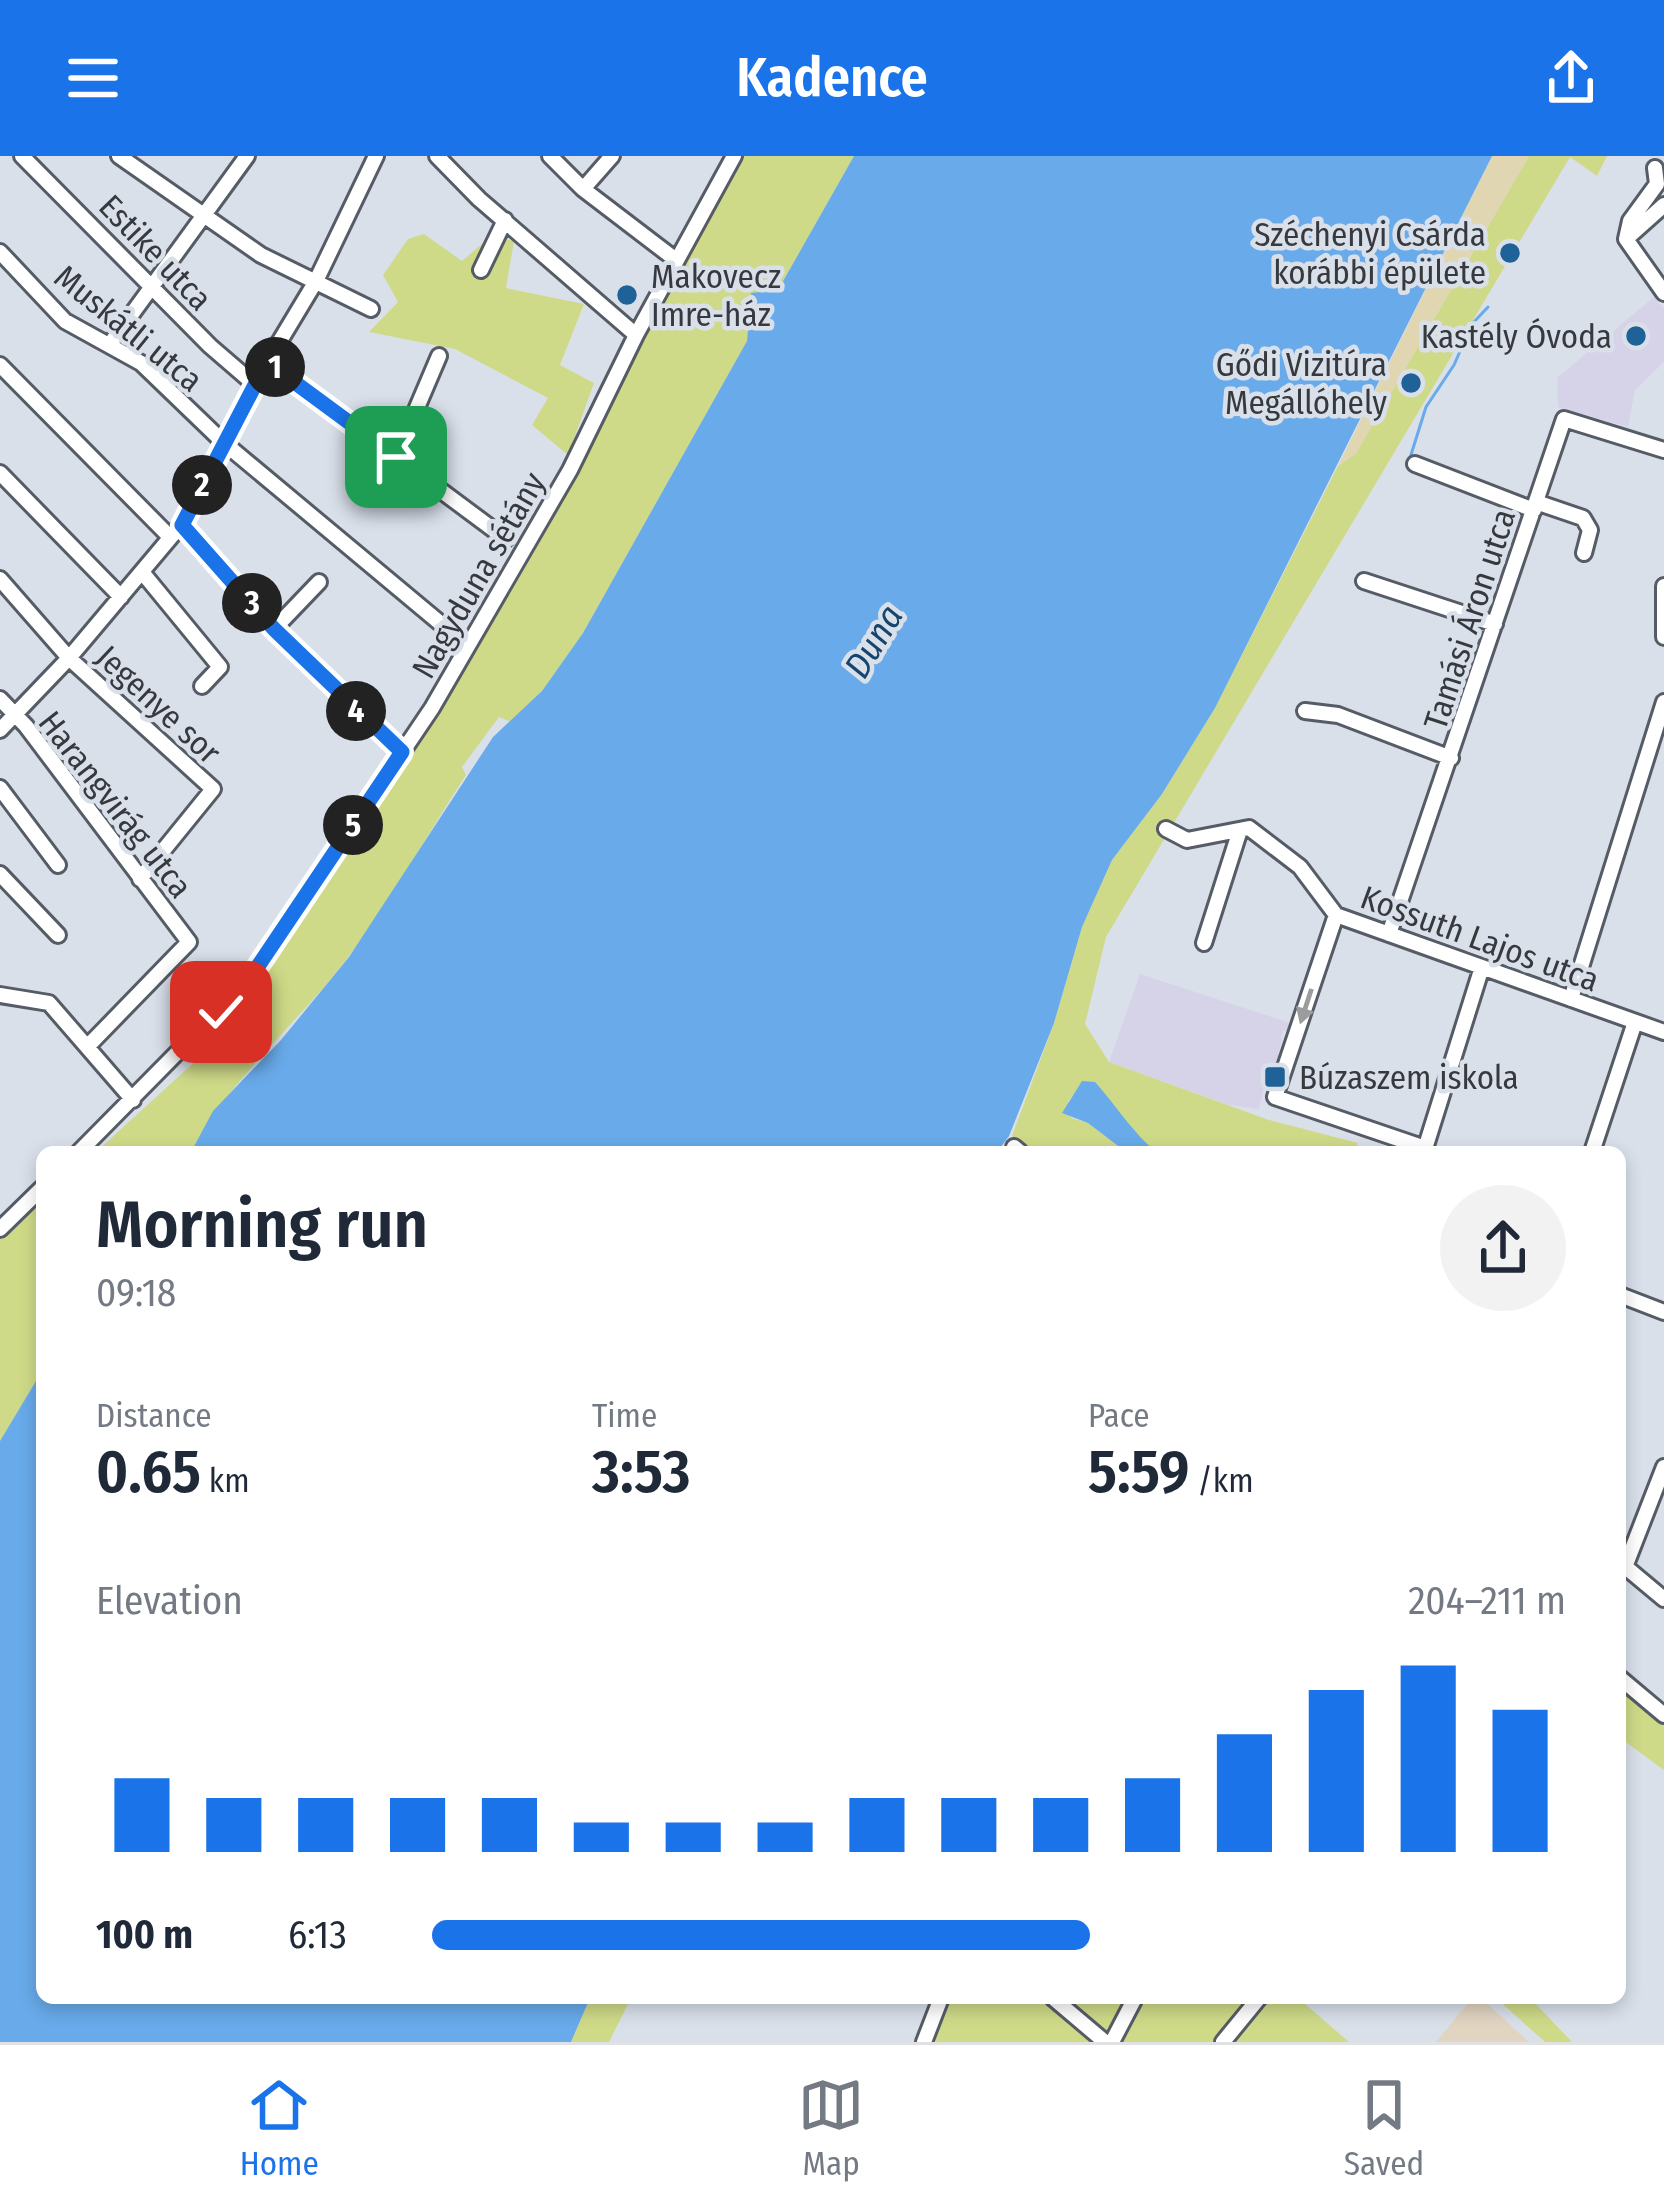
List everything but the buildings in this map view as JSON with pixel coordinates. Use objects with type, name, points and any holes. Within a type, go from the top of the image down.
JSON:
[{"type":"street","name":"Estike utca","points":[[22,156],[210,346],[254,384]]},
{"type":"street","points":[[118,156],[261,255],[371,308]]},
{"type":"street","points":[[110,344],[247,156]]},
{"type":"street","points":[[0,730],[69,658],[176,531],[254,384],[316,281],[376,156]]},
{"type":"street","points":[[437,156],[636,335]]},
{"type":"street","points":[[550,156],[584,189],[676,260]]},
{"type":"street","points":[[584,189],[612,156]]},
{"type":"street","name":"Nagyduna sétány","points":[[85,1146],[248,981],[402,752],[536,532],[734,156]]},
{"type":"street","points":[[1625,239],[1630,221],[1657,184],[1655,169]]},
{"type":"street","points":[[1625,239],[1664,205]]},
{"type":"street","points":[[481,270],[506,220]]},
{"type":"street","points":[[1625,239],[1664,292]]},
{"type":"street","name":"Muskátli utca","points":[[0,252],[65,321],[141,363],[223,442],[446,628]]},
{"type":"street","points":[[396,457],[440,356]]},
{"type":"street","points":[[267,362],[506,539]]},
{"type":"street","points":[[0,365],[402,752]]},
{"type":"street","name":"Tamási Áron utca","points":[[1389,934],[1564,418],[1664,450]]},
{"type":"street","points":[[1414,464],[1583,518],[1590,530],[1584,553]]},
{"type":"street","points":[[0,473],[121,597]]},
{"type":"street","points":[[142,572],[220,668],[202,686]]},
{"type":"street","name":"Jegenye sor","points":[[0,579],[69,658],[213,789],[140,879]]},
{"type":"street","points":[[1364,581],[1495,624]]},
{"type":"street","points":[[274,629],[319,582]]},
{"type":"street","points":[[1664,586],[1664,637]]},
{"type":"street","name":"Harangvirág utca","points":[[0,699],[26,726],[189,942],[87,1047]]},
{"type":"street","points":[[1571,999],[1664,702]]},
{"type":"street","points":[[1305,712],[1338,715],[1451,758]]},
{"type":"street","points":[[0,788],[58,865]]},
{"type":"street","points":[[1166,829],[1187,840],[1240,830],[1204,943]]},
{"type":"street","name":"Kossuth Lajos utca","points":[[1240,830],[1258,831],[1300,866],[1336,915],[1664,1032]]},
{"type":"street","points":[[0,874],[58,935]]},
{"type":"street","points":[[1336,915],[1275,1097],[1414,1146]]},
{"type":"street","points":[[1426,1146],[1483,967]]},
{"type":"street","points":[[0,994],[44,1000],[133,1100]]},
{"type":"street","points":[[1594,1146],[1635,1022]]},
{"type":"street","points":[[0,1229],[36,1194]]},
{"type":"street","points":[[1626,1297],[1664,1312]]},
{"type":"street","points":[[1626,1556],[1664,1467]]},
{"type":"street","points":[[1626,1568],[1664,1599]]},
{"type":"street","points":[[1626,1683],[1664,1715]]},
{"type":"street","points":[[924,2042],[939,2004]]},
{"type":"street","points":[[1060,2004],[1108,2042],[1131,2004]]},
{"type":"street","points":[[1223,2042],[1253,2004]]},
{"type":"shaded area","name":"Kastély Óvoda","points":[[1654,297],[1664,309],[1664,362],[1635,390],[1628,427],[1558,407],[1557,378]]},
{"type":"shaded area","points":[[1140,974],[1290,1023],[1283,1030],[1276,1069],[1268,1068],[1259,1109],[1229,1105],[1109,1062]]},
{"type":"shaded area","points":[[1467,2004],[1488,2004],[1529,2042],[1436,2042]]},
{"type":"green space","points":[[737,156],[854,156],[778,290],[751,294],[747,341],[583,633],[542,691],[511,722],[499,717],[462,767],[466,775],[362,938],[224,1101],[194,1146],[103,1146],[201,1056],[496,618]]},
{"type":"green space","points":[[1529,156],[1607,156],[1597,176],[1570,157],[1106,937],[1085,1024],[1109,1062],[1357,1146],[1149,1146],[1095,1083],[1082,1082],[1068,1102],[1071,1118],[1088,1123],[1118,1146],[1023,1146],[1012,1136],[1054,1023],[1082,927],[1112,860],[1162,794],[1215,708],[1338,466],[1356,453]]},
{"type":"green space","points":[[424,234],[462,261],[491,236],[514,241],[506,288],[584,304],[560,365],[594,383],[568,455],[532,425],[548,398],[455,349],[369,332],[398,302],[383,275],[408,239]]},
{"type":"green space","points":[[36,1206],[36,1381],[0,1441],[0,1239]]},
{"type":"green space","points":[[1626,1692],[1664,1724],[1664,1770],[1626,1742]]},
{"type":"green space","points":[[587,2004],[628,2004],[609,2042],[571,2042]]},
{"type":"green space","points":[[947,2004],[1055,2004],[1099,2042],[929,2042]]},
{"type":"green space","points":[[1075,2004],[1305,2004],[1349,2042],[1120,2042]]},
{"type":"green space","points":[[1503,2004],[1536,2004],[1572,2042],[1545,2042]]},
{"type":"sand","points":[[1492,156],[1529,156],[1356,453],[1338,466]]},
{"type":"water","name":"Duna","points":[[854,156],[1492,156],[1215,708],[1162,794],[1112,860],[1082,927],[1054,1023],[1002,1146],[194,1146],[213,1111],[281,1040],[349,957],[493,737],[542,691],[583,633],[747,341],[751,293],[778,290]]},
{"type":"water","points":[[1082,1081],[1095,1082],[1151,1146],[1118,1146],[1088,1123],[1062,1113]]},
{"type":"water","points":[[36,1381],[36,2004],[587,2004],[571,2042],[0,2042],[0,1441]]},
{"type":"waterway","points":[[1410,458],[1426,407],[1454,365],[1472,324],[1488,307]]},
{"type":"place","name":"Széchenyi Csárda korábbi épülete","points":[[1510,253]]},
{"type":"place","name":"Makovecz Imre-ház","points":[[627,295]]},
{"type":"place","name":"Kastély Óvoda","points":[[1636,336]]},
{"type":"place","name":"Gődi Vizitúra Megállóhely","points":[[1411,383]]},
{"type":"place","name":"Búzaszem iskola","points":[[1275,1077]]},
{"type":"route","points":[[221,1012],[248,981],[402,752],[274,629],[182,525],[267,362],[396,457]]}]
